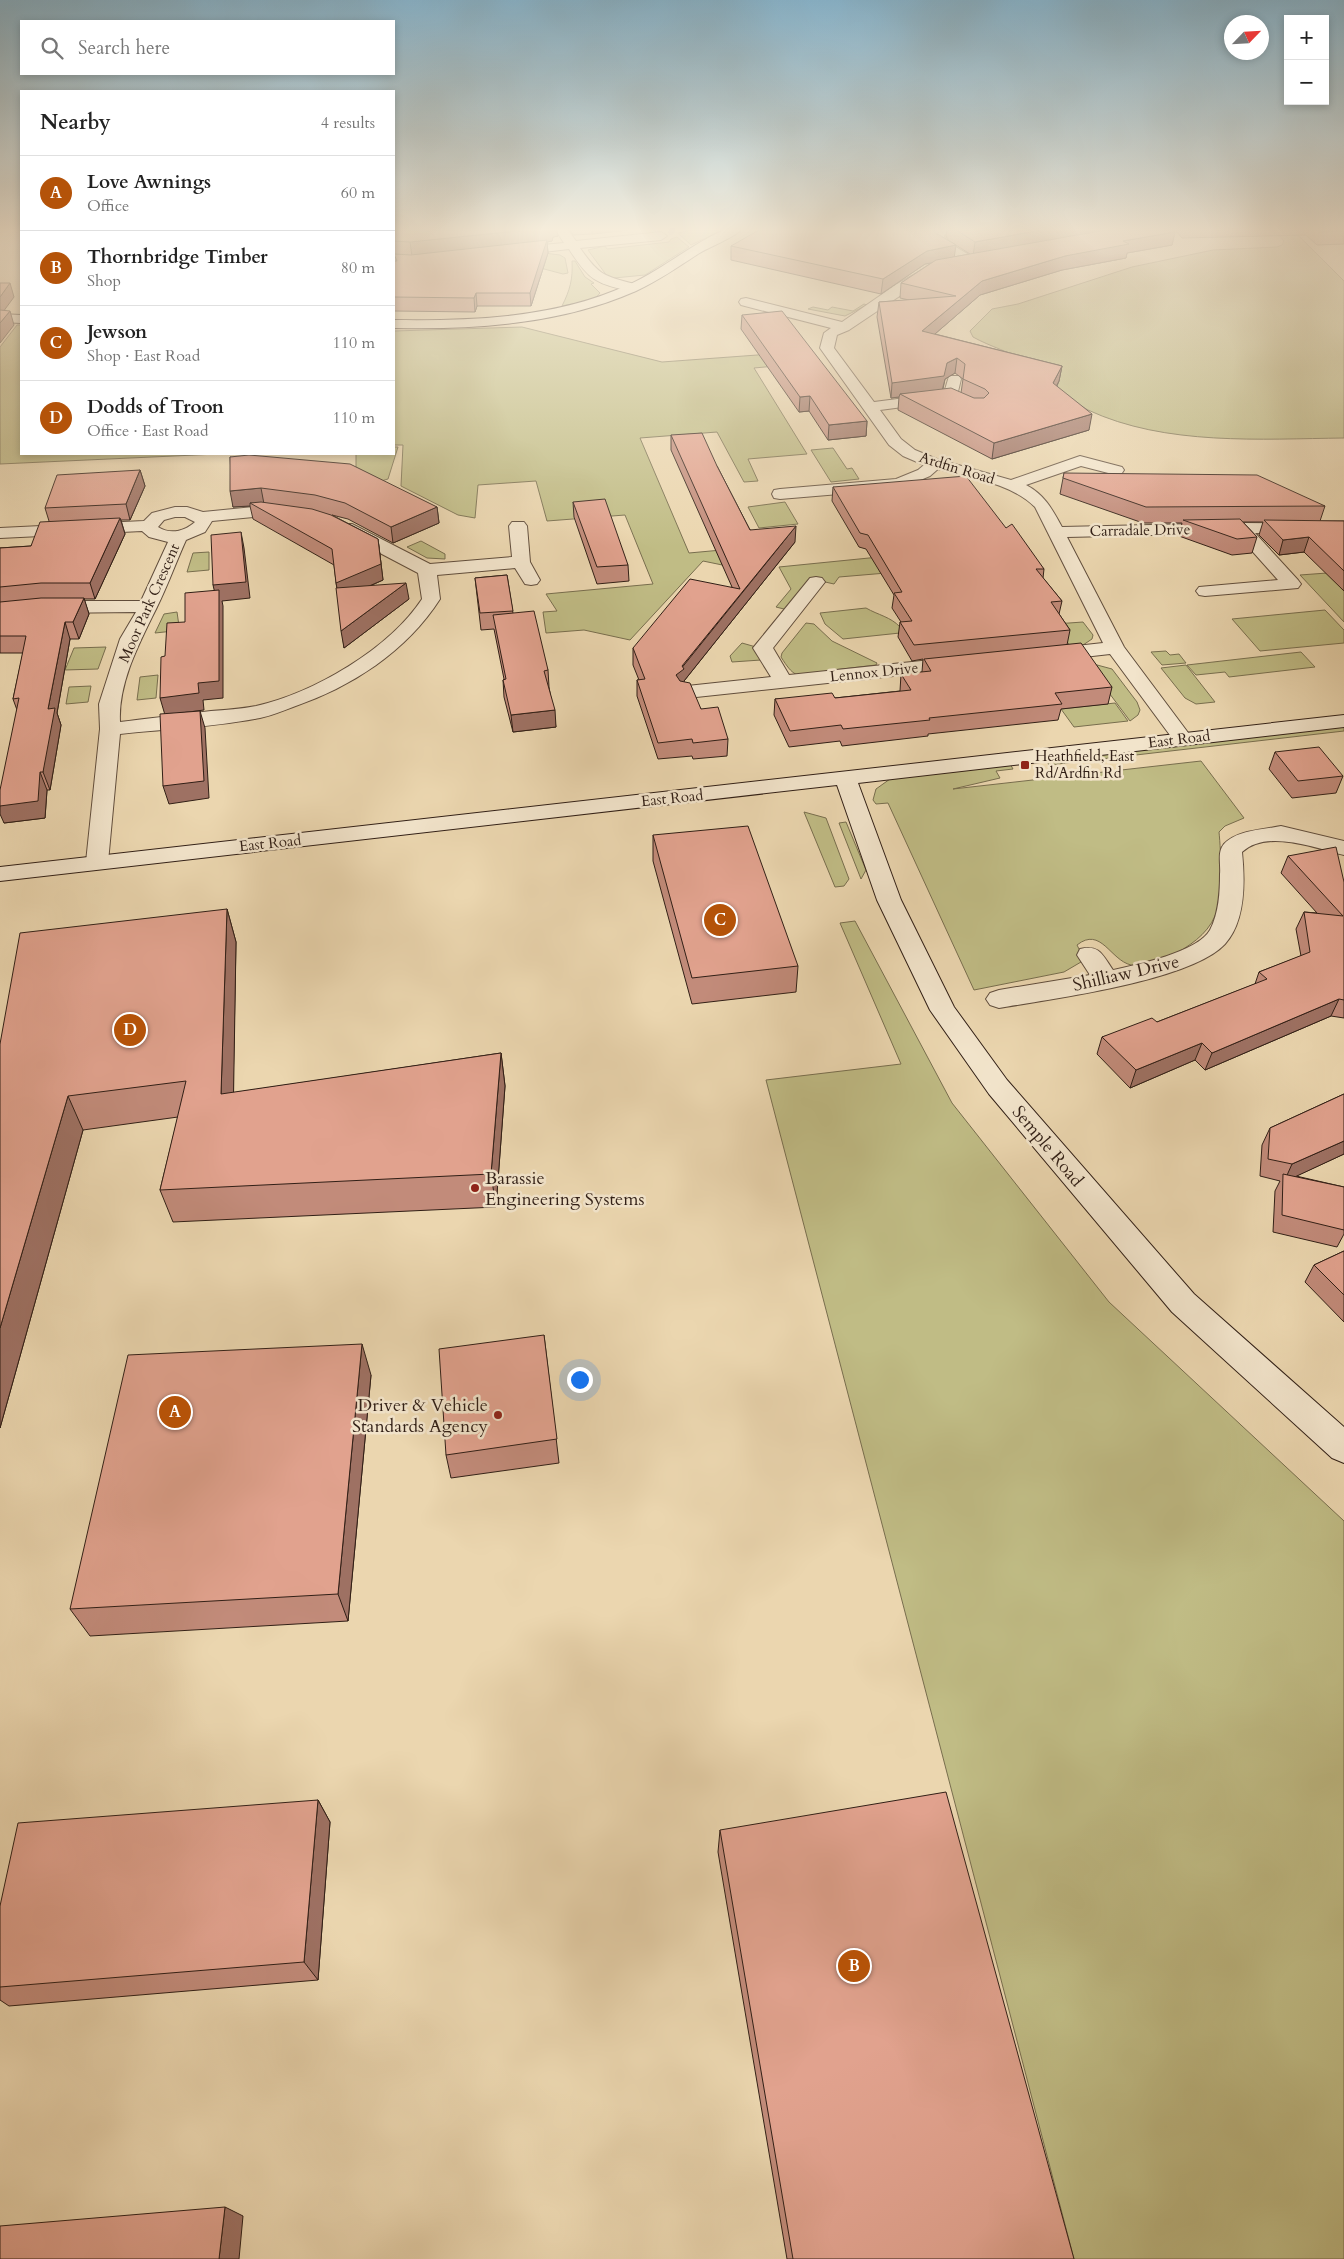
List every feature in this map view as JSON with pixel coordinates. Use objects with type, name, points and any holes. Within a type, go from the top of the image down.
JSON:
[{"type":"street","name":"Ardfin Road","points":[[830,335],[827,348],[895,442],[909,453],[935,463],[1011,485],[1031,494],[1042,505],[1115,648],[1182,738]]},
{"type":"street","points":[[951,397],[954,378]]},
{"type":"street","points":[[870,406],[951,397],[968,405]]},
{"type":"street","points":[[1011,485],[1080,462],[1116,470]]},
{"type":"street","points":[[780,494],[899,484],[924,473],[935,463]]},
{"type":"street","name":"Moor Park Crescent","points":[[149,526],[154,519],[175,512],[187,512],[202,517],[264,511],[309,517]]},
{"type":"street","name":"Moor Park Crescent","points":[[149,526],[149,529],[155,534],[179,536],[199,529],[204,523],[202,517]]},
{"type":"street","points":[[333,523],[427,570],[521,562]]},
{"type":"street","name":"Moor Park Crescent","points":[[0,533],[149,526]]},
{"type":"street","points":[[518,526],[521,562],[531,580]]},
{"type":"street","points":[[1205,592],[1292,584],[1241,528]]},
{"type":"street","name":"Carradale Drive","points":[[1055,532],[1344,528]]},
{"type":"street","name":"Moor Park Crescent","points":[[96,862],[110,729],[109,704],[130,638],[148,606],[179,536]]},
{"type":"street","points":[[110,729],[259,712],[311,694],[345,678],[383,651],[422,613],[431,599],[427,570]]},
{"type":"street","points":[[783,681],[763,648],[816,582]]},
{"type":"street","points":[[0,611],[47,606],[148,606]]},
{"type":"street","points":[[1027,657],[1115,648]]},
{"type":"street","name":"Lennox Drive","points":[[687,692],[977,662]]},
{"type":"street","name":"East Road","points":[[0,874],[1344,721]]},
{"type":"street","name":"Semple Road","points":[[846,779],[888,900],[943,1010],[998,1087],[1183,1303],[1344,1448]]},
{"type":"street","name":"Shilliaw Drive","points":[[1000,999],[1169,965],[1196,955],[1217,938],[1227,915],[1233,882],[1231,850],[1241,841],[1281,833],[1344,848]]},
{"type":"street","points":[[1089,955],[1106,979]]},
{"type":"shaded area","points":[[9,335],[20,335],[20,455],[195,455],[0,464],[0,347]]},
{"type":"shaded area","points":[[395,335],[556,335],[662,362],[812,351],[819,362],[754,368],[807,454],[748,459],[758,481],[744,482],[717,432],[640,438],[689,553],[754,547],[761,573],[703,561],[630,640],[584,630],[546,633],[543,612],[557,611],[546,594],[653,584],[625,515],[547,521],[536,481],[478,485],[475,518],[458,515],[401,486],[403,445],[395,445]]},
{"type":"shaded area","points":[[972,335],[1344,335],[1344,438],[1214,438],[1149,430],[1118,422],[1080,405],[1044,374],[1021,359]]},
{"type":"shaded area","points":[[395,447],[398,447],[388,479],[381,481],[356,476],[356,455],[395,455]]},
{"type":"shaded area","points":[[833,448],[847,469],[852,468],[859,479],[831,482],[811,450]]},
{"type":"shaded area","points":[[785,502],[798,524],[759,528],[748,507]]},
{"type":"shaded area","points":[[421,541],[445,554],[445,559],[427,558],[407,547]]},
{"type":"shaded area","points":[[209,552],[209,570],[187,572],[193,553]]},
{"type":"shaded area","points":[[929,552],[922,570],[839,577],[834,584],[812,579],[788,610],[776,607],[791,589],[779,567]]},
{"type":"shaded area","points":[[1327,573],[1344,591],[1344,622],[1300,575]]},
{"type":"shaded area","points":[[866,608],[888,618],[900,627],[900,633],[843,639],[825,624],[820,613]]},
{"type":"shaded area","points":[[1325,610],[1344,630],[1344,643],[1260,651],[1232,619]]},
{"type":"shaded area","points":[[177,612],[179,626],[183,630],[155,633],[164,614]]},
{"type":"shaded area","points":[[1083,622],[1093,635],[1092,639],[1083,645],[1070,646],[1055,624]]},
{"type":"shaded area","points":[[806,623],[814,624],[832,641],[877,663],[876,665],[825,671],[818,677],[805,677],[792,672],[781,657],[782,653]]},
{"type":"shaded area","points":[[742,643],[756,647],[761,660],[732,662],[730,656]]},
{"type":"shaded area","points":[[106,647],[98,669],[65,670],[74,648]]},
{"type":"shaded area","points":[[1166,651],[1170,655],[1179,654],[1186,663],[1162,665],[1151,652]]},
{"type":"shaded area","points":[[1301,652],[1315,667],[1229,677],[1225,672],[1196,675],[1187,665]]},
{"type":"shaded area","points":[[1086,662],[1112,669],[1137,702],[1140,710],[1138,715],[1130,721]]},
{"type":"shaded area","points":[[1186,665],[1215,702],[1196,704],[1185,698],[1161,668]]},
{"type":"shaded area","points":[[158,675],[156,698],[137,700],[140,677]]},
{"type":"shaded area","points":[[91,686],[88,702],[66,704],[69,687]]},
{"type":"shaded area","points":[[1115,703],[1128,721],[1074,727],[1061,709]]},
{"type":"shaded area","points":[[1344,724],[1344,731],[1049,765],[1045,758]]},
{"type":"shaded area","points":[[1201,761],[1244,818],[1225,826],[1219,832],[1221,862],[1218,908],[1212,923],[1202,935],[1171,956],[1142,966],[1124,962],[1105,946],[1093,939],[1085,940],[1077,945],[1081,953],[1081,962],[1064,972],[974,990],[888,803],[876,804],[873,800],[876,789],[890,779],[1009,762],[1013,769],[996,771],[1000,778],[953,789]]},
{"type":"shaded area","points":[[804,812],[826,818],[849,879],[844,886],[835,887]]},
{"type":"shaded area","points":[[846,822],[866,870],[861,879],[839,823]]},
{"type":"shaded area","points":[[855,921],[952,1103],[1109,1302],[1344,1521],[1344,2259],[1074,2259],[766,1080],[901,1064],[840,923]]},
{"type":"building","points":[[756,335],[801,335],[867,421],[829,425],[810,396],[800,397]]},
{"type":"building","points":[[884,335],[940,335],[1062,366],[1053,383],[1092,414],[994,443],[900,394],[951,388],[974,398],[984,398],[989,393],[985,389],[963,379],[965,364],[957,358],[947,363],[944,376],[892,383]]},
{"type":"building","points":[[702,433],[750,530],[796,526],[682,666],[684,669],[676,675],[680,681],[690,683],[701,709],[718,707],[728,739],[693,743],[692,739],[658,743],[637,680],[645,679],[633,648],[690,579],[740,589],[671,435]]},
{"type":"building","points":[[249,455],[350,464],[437,507],[391,527],[345,503],[315,495],[261,488],[230,491],[230,457]]},
{"type":"building","points":[[140,470],[126,504],[45,508],[57,475]]},
{"type":"building","points":[[1064,473],[1257,475],[1325,506],[1146,507],[1063,478]]},
{"type":"building","points":[[966,476],[1006,528],[1012,524],[1044,569],[1036,569],[1062,601],[1051,602],[1070,630],[914,645],[900,622],[912,621],[894,593],[902,592],[868,535],[860,533],[833,487]]},
{"type":"building","points":[[605,499],[628,565],[597,567],[573,502]]},
{"type":"building","points":[[261,502],[312,509],[331,515],[378,539],[381,564],[336,583],[332,549],[250,503]]},
{"type":"building","points":[[120,518],[90,583],[41,583],[0,587],[0,548],[31,546],[40,522]]},
{"type":"building","points":[[1240,519],[1257,537],[1237,539],[1183,520]]},
{"type":"building","points":[[1264,520],[1344,521],[1344,571],[1309,537],[1283,540]]},
{"type":"building","points":[[241,532],[246,582],[213,585],[211,535]]},
{"type":"building","points":[[507,575],[513,611],[480,613],[475,578]]},
{"type":"building","points":[[406,583],[341,631],[336,588]]},
{"type":"building","points":[[219,590],[219,681],[198,683],[199,693],[160,698],[161,657],[165,656],[167,623],[185,622],[185,593]]},
{"type":"building","points":[[41,598],[84,598],[73,622],[65,622],[48,709],[55,708],[43,772],[40,772],[38,801],[0,806],[0,790],[19,698],[13,699],[26,636],[0,636],[0,602]]},
{"type":"building","points":[[534,611],[548,670],[544,671],[555,710],[511,715],[503,680],[506,679],[493,615]]},
{"type":"building","points":[[1081,643],[1112,687],[1055,693],[1062,704],[843,729],[841,725],[790,731],[775,699],[832,693],[835,698],[911,690],[901,674],[931,671],[924,659]]},
{"type":"building","points":[[200,711],[204,781],[163,786],[160,714]]},
{"type":"building","points":[[1319,747],[1343,776],[1298,781],[1275,752]]},
{"type":"building","points":[[748,826],[798,966],[692,978],[653,835]]},
{"type":"building","points":[[1336,847],[1344,882],[1344,1000],[1339,999],[1212,1053],[1202,1043],[1136,1070],[1102,1037],[1152,1018],[1157,1022],[1267,979],[1259,972],[1310,952],[1304,912],[1343,916],[1288,856]]},
{"type":"building","points":[[227,909],[221,1094],[501,1053],[491,1174],[160,1190],[186,1081],[68,1096],[0,1328],[0,1044],[20,933]]},
{"type":"building","points":[[1344,1094],[1344,1141],[1292,1164],[1268,1159],[1270,1128]]},
{"type":"building","points":[[1283,1174],[1344,1187],[1344,1230],[1282,1215]]},
{"type":"building","points":[[1344,1251],[1344,1295],[1314,1265]]},
{"type":"building","points":[[544,1335],[557,1439],[446,1455],[439,1349]]},
{"type":"building","points":[[362,1344],[338,1594],[70,1609],[128,1355]]},
{"type":"building","points":[[946,1792],[1074,2259],[793,2259],[720,1830]]},
{"type":"building","points":[[318,1800],[304,1962],[0,1987],[0,1906],[18,1823]]},
{"type":"building","points":[[225,2207],[219,2259],[0,2259],[0,2226]]},
{"type":"place","name":"Heathfield, East Rd/Ardfin Rd","points":[[1025,765]]},
{"type":"place","name":"Jewson","points":[[720,920]]},
{"type":"place","name":"Dodds of Troon","points":[[130,1030]]},
{"type":"place","name":"Barassie Engineering Systems","points":[[475,1188]]},
{"type":"place","name":"Love Awnings","points":[[175,1412]]},
{"type":"place","name":"Driver & Vehicle Standards Agency","points":[[498,1415]]},
{"type":"place","name":"Thornbridge Timber","points":[[854,1966]]}]
